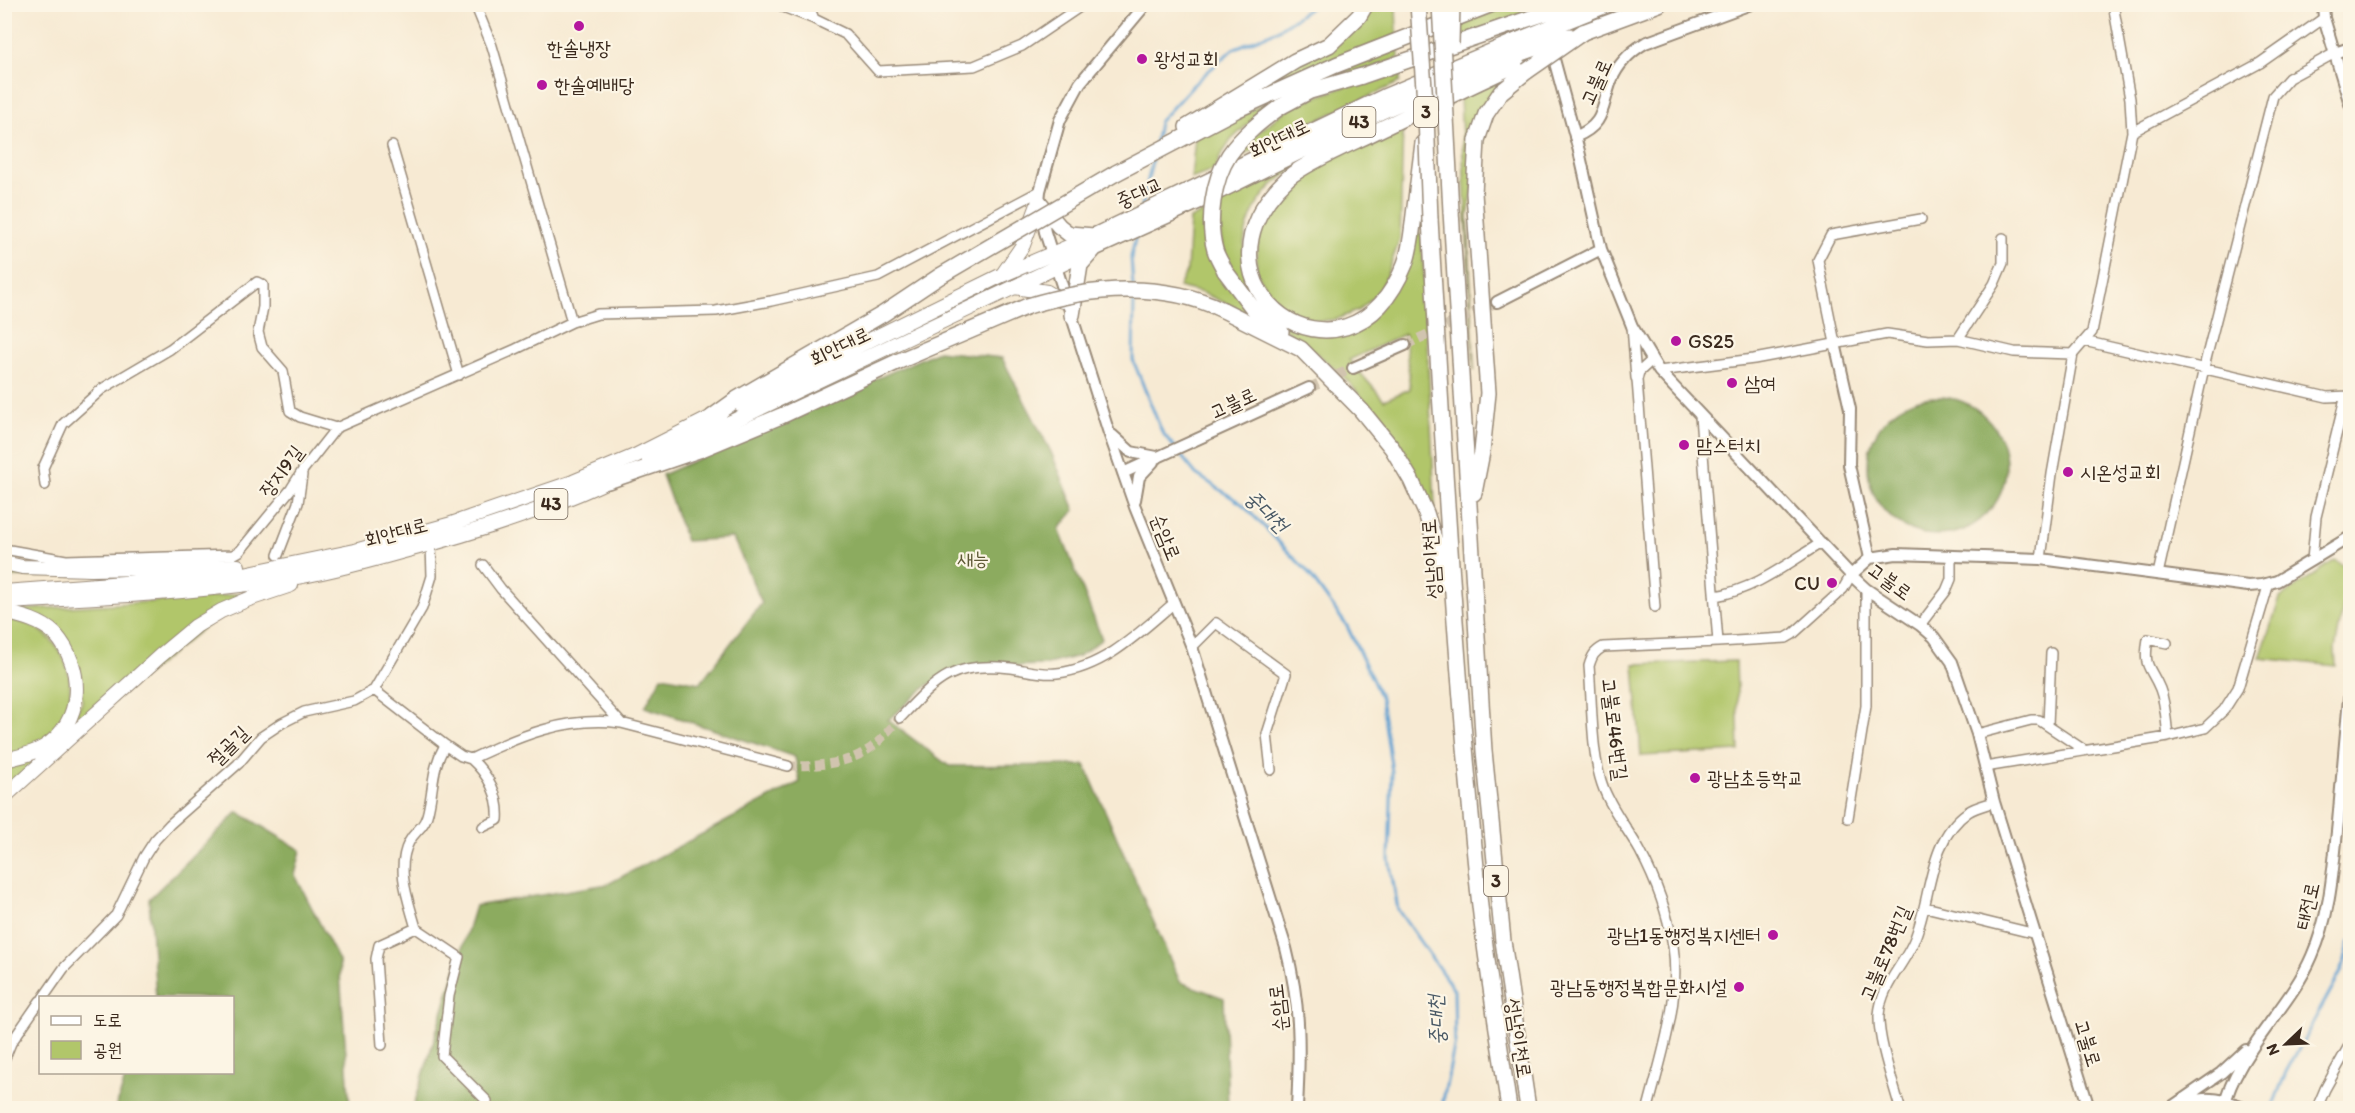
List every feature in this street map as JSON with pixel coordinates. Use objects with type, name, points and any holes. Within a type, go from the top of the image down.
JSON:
[{"type":"highway","points":[[712,417],[737,399],[883,314],[940,276],[1233,104],[1295,61],[1329,45],[1359,16],[1366,4]]},
{"type":"highway","name":"성남이천로","points":[[1418,4],[1458,655],[1480,908],[1509,1108]]},
{"type":"highway","name":"성남이천로","points":[[1440,4],[1469,517],[1494,864],[1528,1108]]},
{"type":"highway","points":[[1449,152],[1452,4]]},
{"type":"highway","points":[[1233,104],[1492,4]]},
{"type":"highway","name":"회안대로","points":[[1201,193],[1384,97],[1523,56],[1574,11],[1609,4]]},
{"type":"highway","points":[[1426,116],[1411,243],[1406,263],[1381,306],[1366,318],[1335,330],[1318,330],[1286,319],[1270,306],[1256,286],[1250,266],[1249,244],[1255,220],[1289,177],[1523,56],[1659,4]]},
{"type":"highway","points":[[1456,607],[1426,513],[1411,480],[1392,448],[1361,410],[1301,349],[1252,307],[1225,271],[1215,250],[1213,201],[1220,174],[1228,156],[1242,139],[1280,107],[1310,91],[1362,76],[1513,24],[1574,11]]},
{"type":"highway","points":[[1469,517],[1482,452],[1488,393],[1474,193],[1477,140],[1486,114],[1523,56]]},
{"type":"highway","name":"중대교","points":[[1094,242],[1201,193]]},
{"type":"highway","points":[[1039,196],[1059,226],[1069,234],[1094,242],[1080,265],[1070,309]]},
{"type":"highway","points":[[608,481],[699,450],[1028,306],[1055,298],[1093,291],[1146,291],[1175,294],[1210,303],[1301,349]]},
{"type":"main road","points":[[1002,275],[1023,245],[1039,196]]},
{"type":"main road","name":"회안대로","points":[[4,602],[214,588],[286,579],[366,562],[520,515],[608,481],[1013,287],[1054,261],[1094,242]]},
{"type":"main road","name":"회안대로","points":[[4,592],[244,574],[355,551],[521,501],[635,456],[1002,275],[1054,261]]},
{"type":"main road","points":[[1013,287],[1047,292],[1070,309]]},
{"type":"main road","points":[[4,797],[196,626],[221,611],[269,591],[366,562]]},
{"type":"main road","points":[[4,563],[22,567],[91,569],[294,564]]},
{"type":"main road","points":[[4,612],[30,619],[54,633],[66,649],[76,674],[77,697],[70,719],[59,735],[44,747],[23,756],[4,760]]},
{"type":"street","points":[[475,4],[482,16],[496,56],[572,322]]},
{"type":"street","points":[[782,4],[783,7],[845,34],[878,71],[974,66],[1022,46],[1084,4]]},
{"type":"street","points":[[808,4],[814,19]]},
{"type":"street","name":"순암로","points":[[1146,4],[1080,83],[1060,120],[1039,196],[1054,261],[1108,430],[1135,507],[1192,647],[1290,967],[1300,1028],[1297,1108]]},
{"type":"street","name":"고불로","points":[[1539,4],[1575,137],[1601,249],[1632,326],[1652,360],[1659,371],[1700,416],[1851,575],[1866,589],[1934,637],[1952,662],[1977,734],[1994,802],[2090,1108]]},
{"type":"street","name":"고불로","points":[[1575,137],[1590,131],[1600,118],[1612,79],[1629,53],[1645,43],[1751,4]]},
{"type":"street","points":[[2041,559],[2052,474],[2073,354],[2092,332],[2132,132],[2130,99],[2113,4]]},
{"type":"street","points":[[2323,4],[2324,18],[2343,51],[2350,104]]},
{"type":"street","points":[[2132,132],[2260,63],[2324,18]]},
{"type":"street","points":[[2158,574],[2203,369],[2273,96],[2289,78],[2343,51]]},
{"type":"street","points":[[392,146],[459,375]]},
{"type":"street","name":"장지9길","points":[[4,549],[66,560],[233,555],[240,551],[291,489],[336,428],[459,375],[572,322],[598,314],[716,311],[878,277],[1039,196]]},
{"type":"street","points":[[1870,558],[1849,465],[1850,409],[1818,260],[1831,235],[1921,219]]},
{"type":"street","points":[[1958,339],[1994,284],[2003,263],[2003,238]]},
{"type":"street","points":[[1497,302],[1601,249]]},
{"type":"street","points":[[45,485],[43,468],[63,424],[102,389],[170,350],[257,282],[263,285],[263,307],[258,332],[262,347],[283,371],[290,411],[300,417],[336,428]]},
{"type":"street","points":[[1632,326],[1655,607]]},
{"type":"street","points":[[1659,371],[1755,359],[1887,334],[1928,340],[1958,339],[2014,352],[2073,354]]},
{"type":"street","points":[[2084,341],[2327,397],[2350,395]]},
{"type":"street","points":[[1353,368],[1405,345]]},
{"type":"street","points":[[1637,380],[1639,372],[1652,360]]},
{"type":"street","name":"고불로","points":[[1158,458],[1309,388]]},
{"type":"street","points":[[2312,560],[2316,517],[2344,403],[2350,395]]},
{"type":"street","points":[[1700,416],[1719,642],[1786,638],[1844,588],[1851,575],[1870,558],[1896,554],[2041,559],[2248,586],[2277,581],[2350,537]]},
{"type":"street","points":[[1108,430],[1121,445],[1131,452],[1158,458]]},
{"type":"street","points":[[1123,473],[1158,458]]},
{"type":"street","points":[[1135,507],[1135,491],[1139,477],[1158,458]]},
{"type":"street","points":[[278,555],[298,503],[303,470]]},
{"type":"street","points":[[1715,596],[1748,587],[1821,543]]},
{"type":"street","points":[[431,544],[432,576],[422,608],[374,690],[445,745],[461,756],[471,759],[484,770],[490,781],[498,820],[483,827]]},
{"type":"street","points":[[1920,626],[1946,591],[1951,579],[1951,556]]},
{"type":"street","points":[[483,565],[501,590],[621,723]]},
{"type":"street","points":[[1985,767],[2168,738],[2205,728],[2232,700],[2238,688],[2269,583]]},
{"type":"street","points":[[1848,818],[1866,706],[1866,589]]},
{"type":"street","points":[[900,718],[932,685],[949,674],[967,668],[990,665],[1056,674],[1101,659],[1129,641],[1174,603]]},
{"type":"street","points":[[1192,647],[1216,623],[1286,674],[1267,734],[1270,770]]},
{"type":"street","points":[[2167,643],[2148,639],[2145,656],[2147,667],[2160,689],[2168,738]]},
{"type":"street","name":"고불로46번길","points":[[1648,1108],[1671,1010],[1675,964],[1673,948],[1663,904],[1647,867],[1602,783],[1597,758],[1589,666],[1592,656],[1603,647],[1719,642]]},
{"type":"street","points":[[2048,724],[2051,653]]},
{"type":"street","name":"태전로","points":[[2225,1104],[2242,1065],[2302,976],[2321,934],[2332,886],[2350,687]]},
{"type":"street","name":"절골길","points":[[44,996],[64,968],[116,915],[144,856],[155,840],[238,764],[261,737],[304,712],[354,701],[374,690]]},
{"type":"street","points":[[1977,734],[2039,720],[2084,750]]},
{"type":"street","points":[[471,759],[547,728],[584,721],[621,723],[788,766]]},
{"type":"street","points":[[445,745],[437,758],[433,771],[429,807],[424,825],[409,842],[404,862],[403,883],[416,928],[459,957],[449,996],[442,1056],[488,1101],[486,1108]]},
{"type":"street","name":"고불로78번길","points":[[1900,1108],[1879,1028],[1879,1013],[1889,983],[1912,946],[1936,858],[1951,830],[1966,813],[1994,802]]},
{"type":"street","points":[[1924,907],[2036,934]]},
{"type":"street","points":[[382,1045],[376,960],[379,945],[416,928]]},
{"type":"street","points":[[4,1060],[11,1043],[39,1002]]},
{"type":"street","points":[[2173,1108],[2221,1073],[2262,1036]]},
{"type":"street","points":[[2317,1108],[2350,1044]]},
{"type":"street","points":[[2173,1108],[2198,1098],[2246,1108]]},
{"type":"green space","points":[[1382,5],[1396,5],[1397,35],[1246,99],[1362,12]]},
{"type":"green space","points":[[1515,5],[1531,5],[1533,12],[1457,38],[1457,24]]},
{"type":"green space","points":[[1398,44],[1399,58],[1260,113],[1231,140],[1215,170],[1191,179],[1195,138],[1271,100]]},
{"type":"green space","points":[[1400,67],[1400,82],[1236,158],[1250,139],[1291,106]]},
{"type":"green space","points":[[1515,71],[1488,104],[1468,216],[1474,371],[1460,97]]},
{"type":"green space","points":[[1403,123],[1400,239],[1381,290],[1359,310],[1337,319],[1321,321],[1300,317],[1274,303],[1256,271],[1259,227],[1288,187],[1314,168]]},
{"type":"green space","points":[[1330,147],[1290,172],[1269,189],[1256,206],[1248,225],[1244,245],[1245,264],[1250,283],[1260,300],[1275,315],[1304,330],[1321,333],[1365,322],[1419,232],[1422,236],[1435,507],[1429,507],[1384,430],[1353,387],[1334,368],[1272,319],[1254,301],[1238,282],[1226,258],[1220,231],[1221,198]],"holes":[[[1405,334],[1410,389],[1384,400],[1349,360]]]},
{"type":"green space","points":[[1206,211],[1249,314],[1203,293],[1179,287],[1187,270],[1190,219]]},
{"type":"green space","name":"새능","points":[[938,351],[1002,358],[1051,452],[1075,510],[1059,529],[1102,639],[1079,656],[1044,665],[965,667],[928,685],[888,720],[949,766],[1085,765],[1180,982],[1224,998],[1228,1108],[413,1108],[475,906],[608,884],[800,782],[795,757],[645,707],[662,676],[700,683],[762,603],[733,538],[686,541],[662,475]]},
{"type":"green space","points":[[1937,397],[1963,402],[1986,417],[2001,440],[2006,466],[2001,492],[1986,515],[1963,530],[1937,535],[1911,530],[1888,515],[1873,492],[1868,466],[1873,440],[1888,417],[1911,402]]},
{"type":"green space","points":[[2335,560],[2350,570],[2335,649],[2336,666],[2260,658],[2280,598]]},
{"type":"green space","points":[[4,568],[84,575],[5,577]]},
{"type":"green space","points":[[246,593],[5,790],[5,765],[58,743],[82,702],[81,676],[75,656],[18,610],[196,599]]},
{"type":"green space","points":[[4,619],[30,625],[50,639],[64,660],[70,685],[69,709],[64,722],[55,732],[36,747],[5,756]]},
{"type":"green space","points":[[1736,661],[1739,751],[1641,756],[1634,664]]},
{"type":"green space","points":[[238,812],[301,850],[295,875],[339,961],[350,1108],[116,1108],[127,1074],[234,1074],[234,996],[156,996],[149,899]]},
{"type":"waterway","name":"중대천","points":[[1155,145],[1159,122],[1193,85],[1233,49],[1276,31],[1316,4]]},
{"type":"waterway","name":"중대천","points":[[1142,207],[1152,161]]},
{"type":"waterway","name":"중대천","points":[[1133,287],[1131,257],[1136,234]]},
{"type":"waterway","name":"중대천","points":[[1134,296],[1133,360],[1162,432],[1196,474],[1242,504],[1306,570],[1347,626],[1381,698],[1392,772],[1389,859],[1398,910],[1454,990],[1455,1042],[1443,1101],[1444,1108]]},
{"type":"waterway","points":[[2272,1108],[2286,1072],[2342,970],[2350,941]]},
{"type":"tunnel","points":[[1405,345],[1497,302]]},
{"type":"tunnel","points":[[1309,388],[1353,368]]},
{"type":"tunnel","points":[[788,766],[828,764],[857,756],[875,744],[900,718]]},
{"type":"place","name":"한솔냉장","points":[[579,26]]},
{"type":"place","name":"왕성교회","points":[[1142,59]]},
{"type":"place","name":"한솔예배당","points":[[542,85]]},
{"type":"place","name":"GS25","points":[[1676,341]]},
{"type":"place","name":"삼여","points":[[1732,383]]},
{"type":"place","name":"맘스터치","points":[[1684,445]]},
{"type":"place","name":"시온성교회","points":[[2068,472]]},
{"type":"place","name":"CU","points":[[1832,583]]},
{"type":"place","name":"광남초등학교","points":[[1695,778]]},
{"type":"place","name":"광남1동행정복지센터","points":[[1773,935]]},
{"type":"place","name":"광남동행정복합문화시설","points":[[1739,987]]}]
